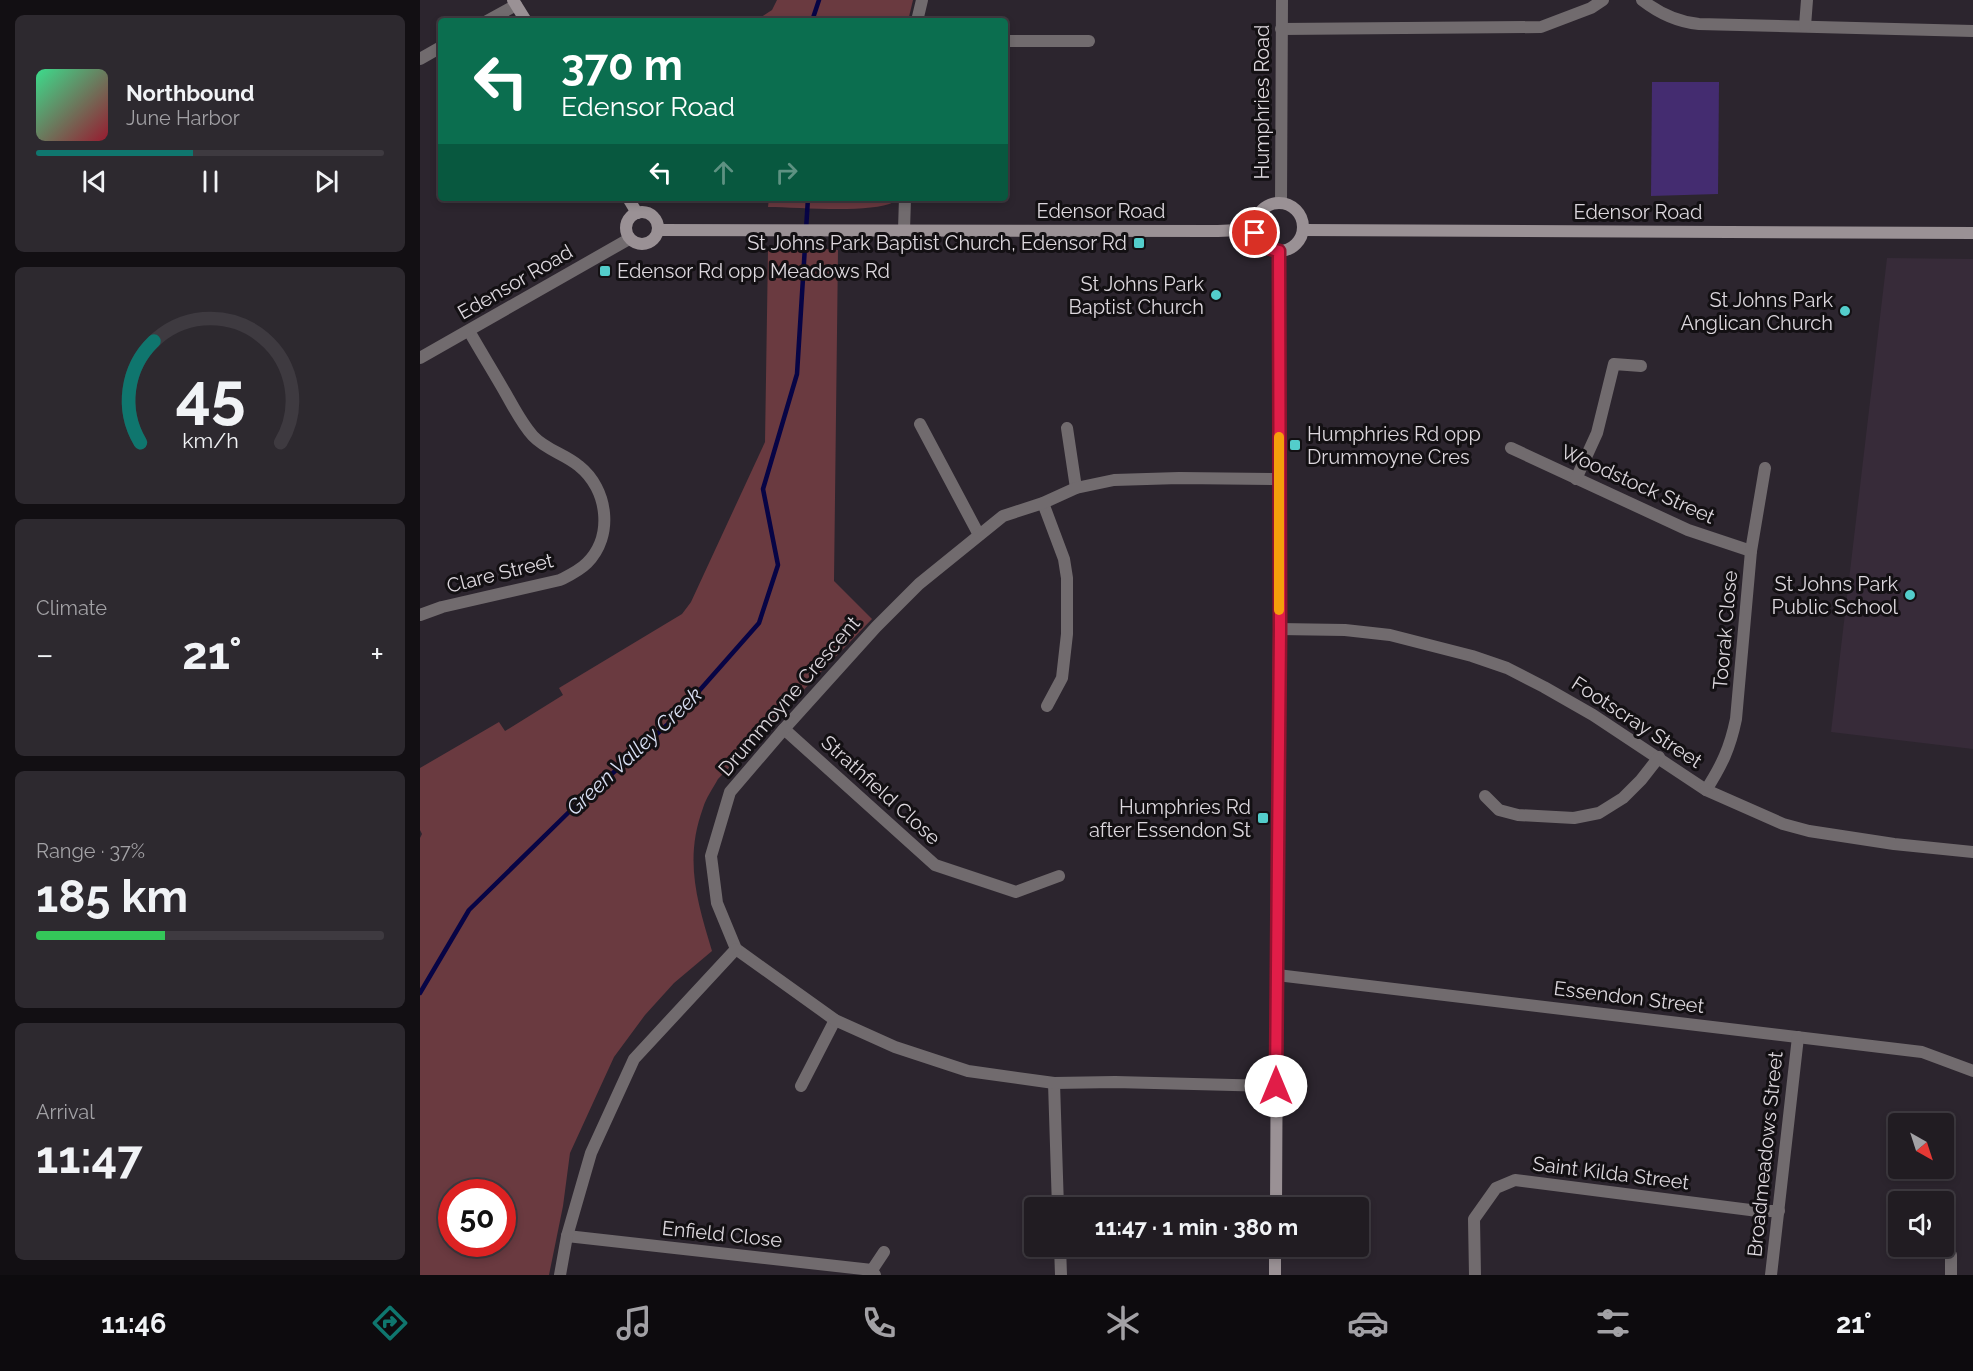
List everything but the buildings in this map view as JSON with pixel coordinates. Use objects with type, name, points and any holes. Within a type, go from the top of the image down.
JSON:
[{"type":"main road","points":[[515,2],[523,18]]},
{"type":"main road","points":[[630,201],[637,213]]},
{"type":"main road","points":[[1281,203],[1293,208],[1299,214],[1303,230],[1294,245],[1287,250],[1279,251],[1271,250],[1258,241],[1255,225],[1256,219],[1264,208],[1281,203]]},
{"type":"main road","points":[[642,212],[656,219],[658,230],[654,240],[644,245],[639,245],[629,239],[625,229],[632,215],[637,213],[642,212]]},
{"type":"main road","name":"Edensor Road","points":[[658,230],[1218,231],[1239,230],[1255,225]]},
{"type":"main road","name":"Edensor Road","points":[[1303,230],[1973,233]]},
{"type":"main road","points":[[1276,1197],[1280,629],[1279,251]]},
{"type":"main road","points":[[1275,1257],[1275,1275]]},
{"type":"street","points":[[918,18],[922,0]]},
{"type":"street","name":"Humphries Road","points":[[1281,0],[1281,203]]},
{"type":"street","points":[[1281,29],[1541,27],[1591,8],[1602,0]]},
{"type":"street","points":[[1642,0],[1662,14],[1686,23],[1973,31]]},
{"type":"street","points":[[1805,26],[1807,0]]},
{"type":"street","points":[[491,18],[515,2]]},
{"type":"street","points":[[1008,41],[1089,41]]},
{"type":"street","points":[[420,59],[438,49]]},
{"type":"street","points":[[904,230],[905,201]]},
{"type":"street","name":"Edensor Road","points":[[420,358],[629,239]]},
{"type":"street","name":"Clare Street","points":[[420,615],[442,607],[560,580],[575,573],[588,561],[603,536],[603,503],[590,476],[579,465],[534,437],[469,331]]},
{"type":"street","points":[[1576,479],[1597,433],[1614,364],[1641,366]]},
{"type":"street","points":[[920,424],[979,535]]},
{"type":"street","points":[[1067,428],[1076,488]]},
{"type":"street","name":"Woodstock Street","points":[[1511,448],[1688,530],[1751,551]]},
{"type":"street","name":"Toorak Close","points":[[1706,790],[1722,765],[1731,743],[1736,719],[1751,551],[1765,468]]},
{"type":"street","name":"Drummoyne Crescent","points":[[736,949],[717,903],[711,856],[730,792],[876,627],[919,584],[1003,516],[1076,488],[1114,480],[1279,479]]},
{"type":"street","points":[[1043,502],[1064,559],[1067,578],[1062,678],[1047,706]]},
{"type":"street","name":"Footscray Street","points":[[1280,629],[1345,630],[1390,635],[1472,656],[1507,668],[1544,687],[1593,715],[1706,790],[1783,824],[1809,831],[1894,844],[1973,852]]},
{"type":"street","name":"Strathfield Close","points":[[784,729],[935,865],[1016,892],[1059,876]]},
{"type":"street","points":[[1485,796],[1499,810],[1518,815],[1574,818],[1599,813],[1623,798],[1659,757]]},
{"type":"street","points":[[560,1275],[567,1236],[591,1153],[634,1059],[736,949],[835,1020],[895,1047],[969,1071],[1054,1083],[1115,1082],[1276,1086]]},
{"type":"street","name":"Essendon Street","points":[[1277,975],[1922,1052],[1973,1071]]},
{"type":"street","points":[[801,1086],[835,1020]]},
{"type":"street","name":"Broadmeadows Street","points":[[1771,1275],[1798,1037]]},
{"type":"street","points":[[1054,1083],[1058,1197]]},
{"type":"street","name":"Saint Kilda Street","points":[[1475,1275],[1474,1219],[1496,1188],[1515,1180],[1758,1211],[1779,1211]]},
{"type":"street","name":"Enfield Close","points":[[567,1236],[874,1272],[884,1252]]},
{"type":"street","points":[[1060,1257],[1061,1275]]},
{"type":"street","points":[[1951,1257],[1951,1275]]},
{"type":"shaded area","points":[[777,0],[913,0],[909,18],[760,18],[772,10]]},
{"type":"shaded area","points":[[769,201],[894,201],[883,206],[851,209],[768,207]]},
{"type":"shaded area","points":[[768,250],[838,250],[834,581],[872,619],[718,779],[706,801],[697,827],[694,863],[698,897],[712,951],[674,983],[645,1015],[614,1057],[570,1153],[563,1206],[549,1275],[420,1275],[420,838],[422,834],[420,830],[420,768],[499,722],[505,731],[563,695],[559,688],[682,614],[691,602],[765,442]]},
{"type":"shaded area","name":"St Johns Park Public School","points":[[1887,258],[1973,259],[1973,749],[1831,732]]},
{"type":"waterway","name":"Green Valley Creek","points":[[813,18],[819,0]]},
{"type":"waterway","name":"Green Valley Creek","points":[[420,993],[469,910],[570,811],[676,717],[759,623],[778,565],[763,489],[797,374],[808,201]]},
{"type":"slow traffic","points":[[1279,437],[1279,610]]},
{"type":"place","name":"St Johns Park Baptist Church, Edensor Rd","points":[[1139,243]]},
{"type":"place","name":"Edensor Rd opp Meadows Rd","points":[[605,271]]},
{"type":"place","name":"St Johns Park Baptist Church","points":[[1216,295]]},
{"type":"place","name":"St Johns Park Anglican Church","points":[[1845,311]]},
{"type":"place","name":"Humphries Rd opp Drummoyne Cres","points":[[1295,445]]},
{"type":"place","name":"St Johns Park Public School","points":[[1910,595]]},
{"type":"place","name":"Humphries Rd after Essendon St","points":[[1263,818]]},
{"type":"route","points":[[1255,233],[1258,241],[1264,246],[1279,251],[1280,629],[1276,1086]]}]
